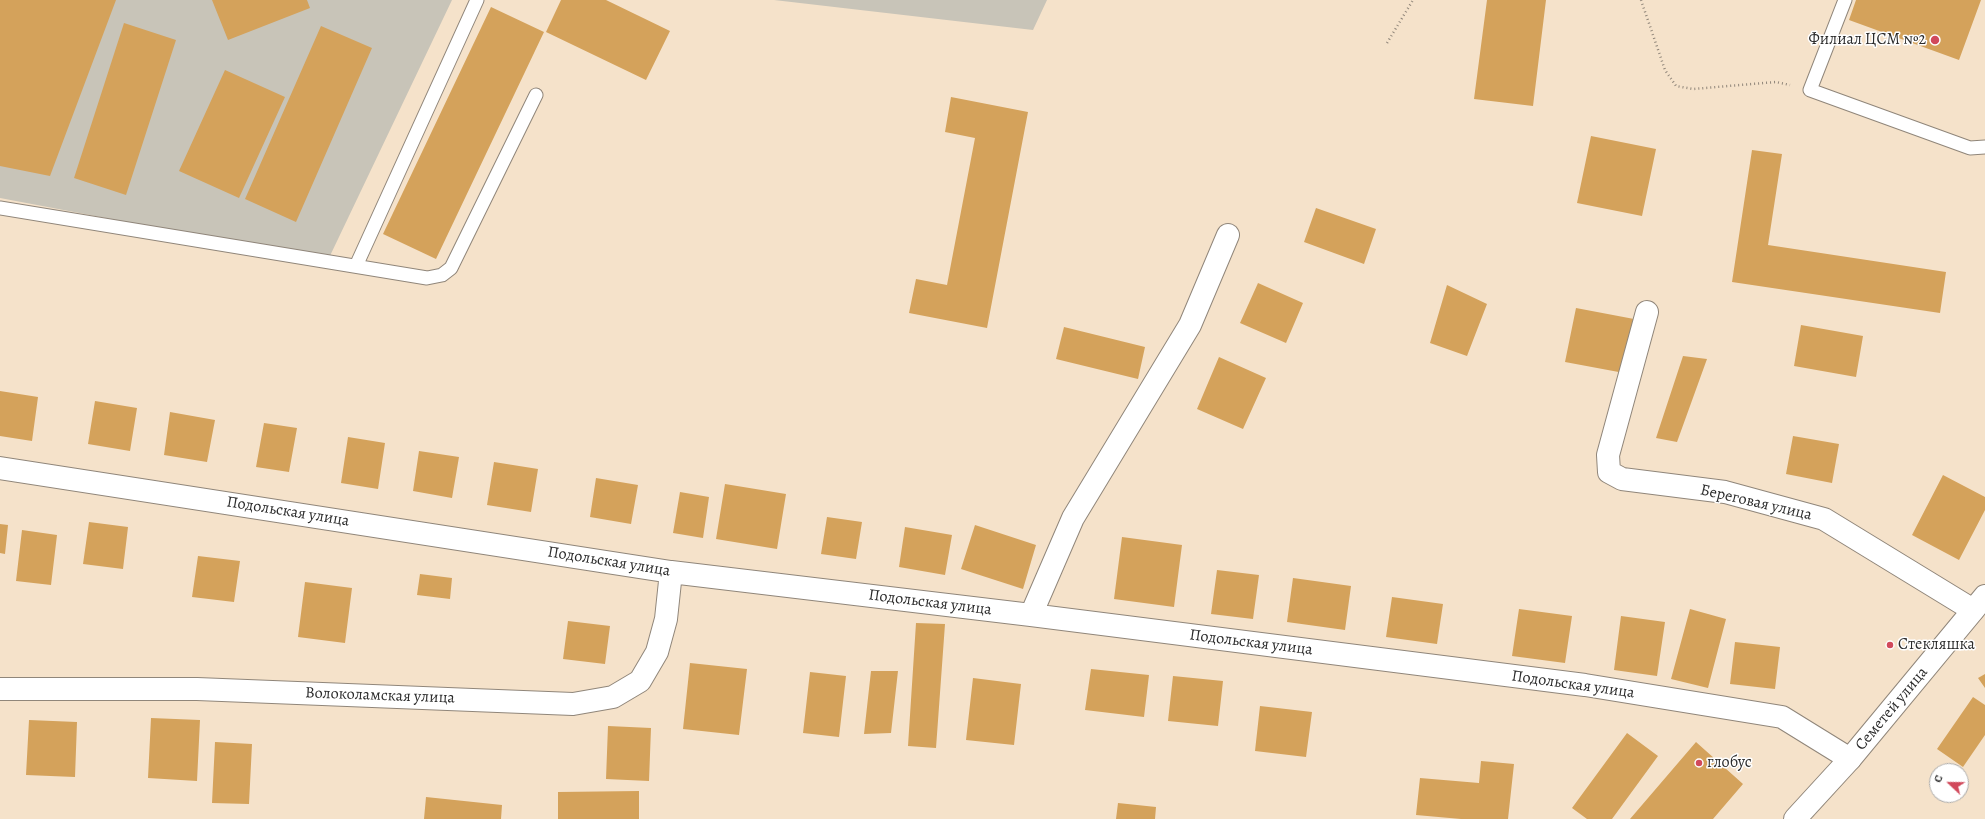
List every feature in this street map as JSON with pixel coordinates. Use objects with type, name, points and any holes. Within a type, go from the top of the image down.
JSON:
[{"type":"street","points":[[1031,615],[1073,518],[1190,325],[1228,235]]},
{"type":"street","name":"Береговая улица","points":[[1647,312],[1608,455],[1608,472],[1622,479],[1725,492],[1824,519],[1979,603]]},
{"type":"street","name":"Подольская улица","points":[[0,468],[671,572],[1031,615],[1585,685],[1782,717],[1850,759]]},
{"type":"street","name":"Волоколамская улица","points":[[0,690],[197,689],[573,704],[613,697],[640,681],[657,652],[666,619],[671,572]]},
{"type":"street","name":"Семетей улица","points":[[1798,816],[1850,759],[1979,603]]},
{"type":"lane","points":[[356,266],[477,0]]},
{"type":"lane","points":[[1845,0],[1810,90],[1970,148],[1985,147]]},
{"type":"lane","points":[[0,208],[427,278],[442,275],[451,268],[536,95]]},
{"type":"path","points":[[1387,43],[1413,0]]},
{"type":"path","points":[[1641,0],[1665,70],[1676,86],[1693,89],[1776,82],[1810,90]]},
{"type":"shaded area","points":[[0,0],[452,0],[328,260],[0,198]]},
{"type":"shaded area","points":[[774,0],[1047,0],[1033,30]]},
{"type":"building","points":[[0,0],[116,0],[50,176],[0,166]]},
{"type":"building","points":[[212,0],[307,0],[310,8],[228,40]]},
{"type":"building","points":[[561,0],[606,0],[670,31],[646,80],[546,32]]},
{"type":"building","points":[[1487,0],[1546,0],[1533,106],[1474,99]]},
{"type":"building","name":"Филиал ЦСМ №2","points":[[1856,0],[1981,0],[1959,60],[1849,20]]},
{"type":"building","points":[[491,7],[544,32],[436,259],[383,234]]},
{"type":"building","points":[[124,23],[176,40],[126,195],[74,178]]},
{"type":"building","points":[[321,26],[372,48],[296,222],[245,199]]},
{"type":"building","points":[[225,70],[285,97],[239,198],[179,171]]},
{"type":"building","points":[[951,97],[1028,112],[987,328],[909,313],[916,279],[947,285],[975,138],[945,132]]},
{"type":"building","points":[[1591,136],[1656,149],[1642,216],[1577,203]]},
{"type":"building","points":[[1752,150],[1782,154],[1768,245],[1946,272],[1940,313],[1732,282]]},
{"type":"building","points":[[1316,208],[1376,229],[1364,264],[1304,242]]},
{"type":"building","points":[[1258,283],[1303,303],[1286,343],[1240,323]]},
{"type":"building","points":[[1447,285],[1487,304],[1467,356],[1430,343]]},
{"type":"building","points":[[1576,308],[1634,319],[1624,373],[1565,362]]},
{"type":"building","points":[[1801,325],[1863,336],[1856,377],[1794,366]]},
{"type":"building","points":[[1064,327],[1145,347],[1138,379],[1056,359]]},
{"type":"building","points":[[1683,356],[1707,359],[1677,442],[1656,438]]},
{"type":"building","points":[[1219,357],[1266,378],[1243,429],[1197,409]]},
{"type":"building","points":[[0,391],[38,397],[32,441],[0,436]]},
{"type":"building","points":[[95,401],[137,408],[130,451],[88,444]]},
{"type":"building","points":[[170,412],[215,420],[207,462],[164,455]]},
{"type":"building","points":[[264,423],[297,428],[289,472],[256,467]]},
{"type":"building","points":[[1793,436],[1839,444],[1832,483],[1786,474]]},
{"type":"building","points":[[348,437],[385,443],[378,489],[341,483]]},
{"type":"building","points":[[419,451],[459,457],[452,498],[413,491]]},
{"type":"building","points":[[494,462],[538,469],[531,512],[487,505]]},
{"type":"building","points":[[1943,475],[1985,497],[1985,510],[1959,560],[1912,535]]},
{"type":"building","points":[[596,478],[638,485],[631,524],[590,517]]},
{"type":"building","points":[[725,484],[786,494],[777,549],[716,539]]},
{"type":"building","points":[[680,492],[709,497],[703,538],[673,533]]},
{"type":"building","points":[[827,517],[862,522],[856,559],[821,554]]},
{"type":"building","points":[[89,522],[128,527],[123,569],[83,564]]},
{"type":"building","points":[[0,524],[8,525],[5,554],[0,553]]},
{"type":"building","points":[[975,525],[1036,545],[1023,589],[961,569]]},
{"type":"building","points":[[905,527],[952,535],[945,575],[899,567]]},
{"type":"building","points":[[22,530],[57,535],[51,585],[16,581]]},
{"type":"building","points":[[1122,537],[1182,545],[1174,607],[1114,599]]},
{"type":"building","points":[[198,556],[240,561],[234,602],[192,597]]},
{"type":"building","points":[[1217,570],[1259,575],[1253,619],[1211,614]]},
{"type":"building","points":[[420,574],[452,578],[450,599],[417,595]]},
{"type":"building","points":[[1293,578],[1351,586],[1345,630],[1287,622]]},
{"type":"building","points":[[305,582],[352,588],[345,643],[298,637]]},
{"type":"building","points":[[1392,597],[1443,604],[1437,644],[1386,637]]},
{"type":"building","points":[[1519,609],[1572,616],[1565,663],[1512,656]]},
{"type":"building","points":[[1690,609],[1726,619],[1708,688],[1671,679]]},
{"type":"building","points":[[1621,616],[1665,622],[1657,676],[1614,670]]},
{"type":"building","points":[[568,621],[610,626],[605,664],[563,659]]},
{"type":"building","points":[[916,623],[945,624],[936,748],[908,746]]},
{"type":"building","points":[[1735,642],[1780,647],[1775,689],[1730,684]]},
{"type":"building","points":[[690,663],[747,669],[739,735],[683,729]]},
{"type":"building","points":[[1091,669],[1149,675],[1144,717],[1085,710]]},
{"type":"building","points":[[871,671],[898,671],[891,733],[864,734]]},
{"type":"building","points":[[810,672],[846,676],[839,737],[803,733]]},
{"type":"building","points":[[1985,674],[1985,688],[1978,678]]},
{"type":"building","points":[[1173,676],[1223,681],[1218,726],[1168,721]]},
{"type":"building","points":[[973,678],[1021,684],[1014,745],[966,740]]},
{"type":"building","points":[[1973,697],[1985,705],[1985,735],[1966,763],[1957,763],[1937,749]]},
{"type":"building","points":[[1260,706],[1312,712],[1306,757],[1255,751]]},
{"type":"building","points":[[151,718],[200,720],[197,781],[148,778]]},
{"type":"building","points":[[29,720],[77,722],[75,777],[26,775]]},
{"type":"building","points":[[608,726],[651,728],[649,781],[606,779]]},
{"type":"building","points":[[1627,733],[1658,756],[1612,819],[1587,819],[1572,808]]},
{"type":"building","points":[[215,742],[252,744],[249,804],[212,803]]},
{"type":"building","name":"глобус","points":[[1696,742],[1743,784],[1713,819],[1630,819]]},
{"type":"building","points":[[1481,761],[1514,764],[1508,819],[1461,819],[1416,815],[1420,778],[1479,783]]},
{"type":"building","points":[[639,791],[639,819],[558,819],[558,792]]},
{"type":"building","points":[[426,797],[502,805],[501,819],[424,819]]},
{"type":"building","points":[[1118,803],[1156,807],[1155,819],[1116,819]]},
{"type":"place","name":"Филиал ЦСМ №2","points":[[1935,40]]},
{"type":"place","name":"Стекляшка","points":[[1890,645]]},
{"type":"place","name":"глобус","points":[[1699,763]]}]
